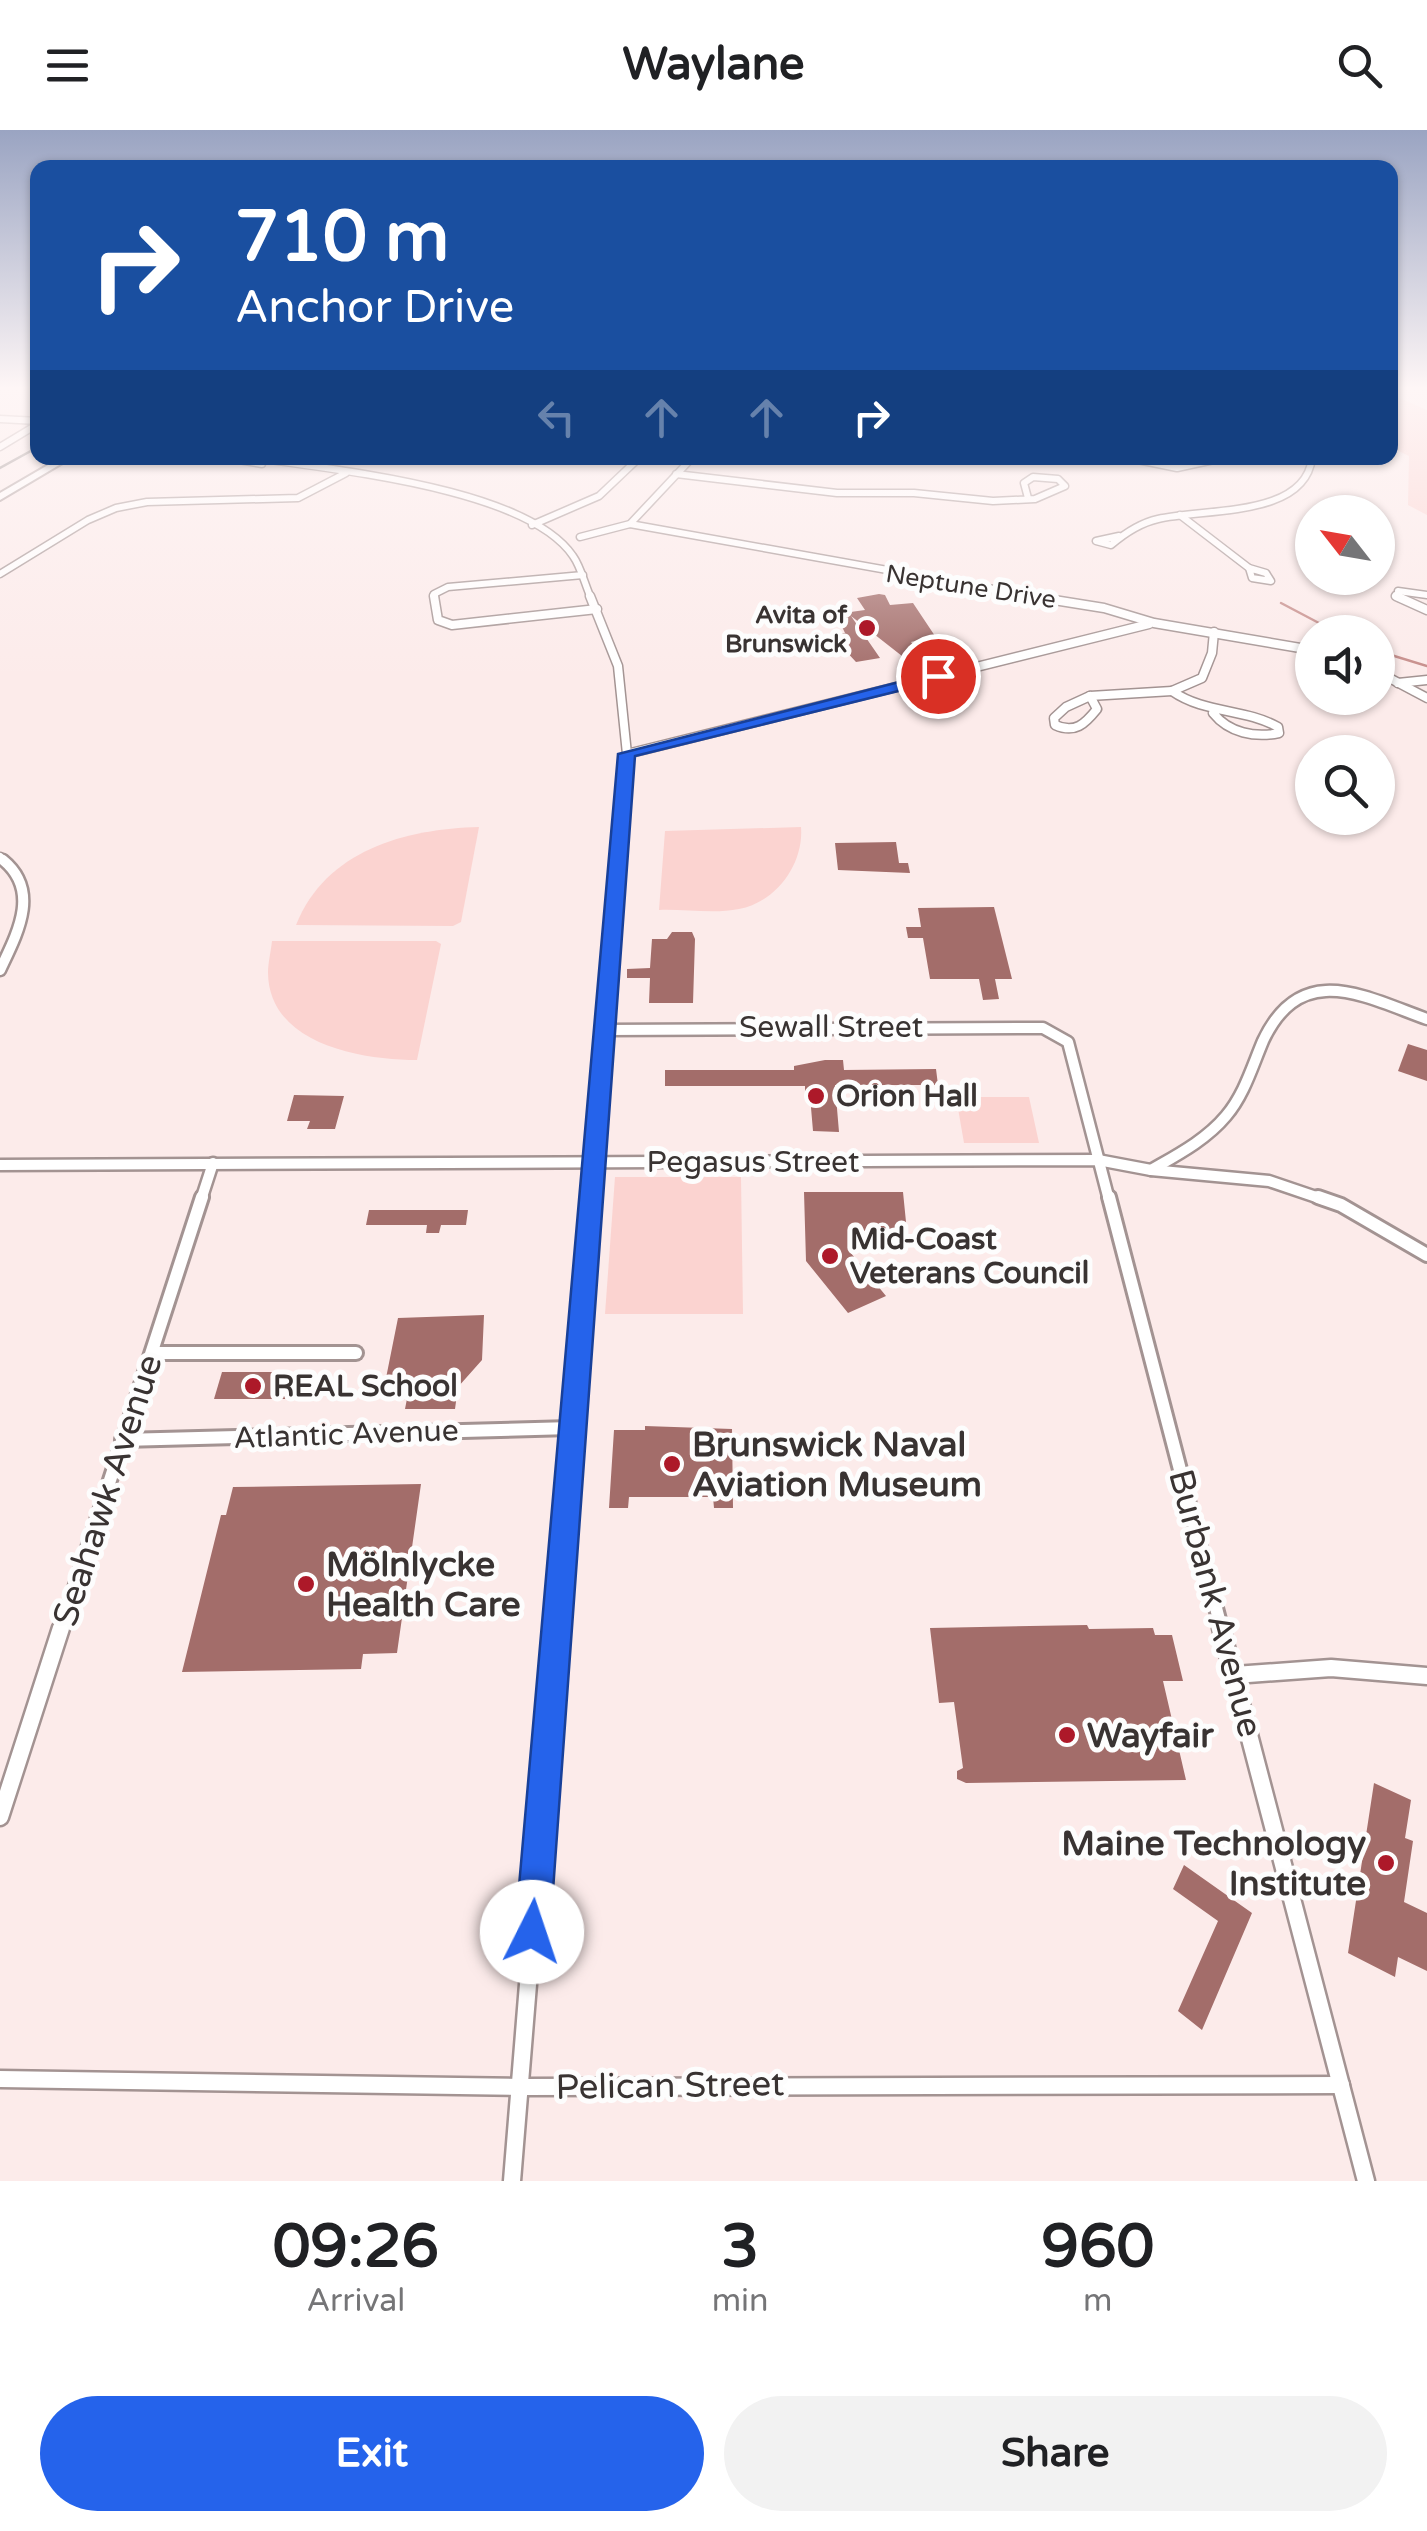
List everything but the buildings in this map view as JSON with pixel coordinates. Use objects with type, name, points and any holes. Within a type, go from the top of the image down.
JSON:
[{"type":"street","points":[[0,574],[88,520],[116,508],[148,502],[298,498],[323,486]]},
{"type":"street","points":[[398,486],[468,498],[532,525],[573,555],[618,666],[627,754],[591,1163],[512,2181]]},
{"type":"street","points":[[532,525],[567,512],[609,486]]},
{"type":"street","points":[[580,537],[630,524],[665,486]]},
{"type":"street","points":[[795,486],[862,495],[917,493],[986,502],[1058,493],[1064,486]]},
{"type":"street","points":[[1025,486],[1028,498]]},
{"type":"street","points":[[1119,536],[1154,520],[1282,498],[1301,486]]},
{"type":"street","points":[[554,538],[553,526],[567,512]]},
{"type":"street","points":[[1180,515],[1249,568]]},
{"type":"street","name":"Neptune Drive","points":[[630,524],[1104,608],[1154,623],[1295,647]]},
{"type":"street","points":[[583,575],[439,590],[434,594],[438,620],[452,624],[597,609]]},
{"type":"street","points":[[1427,596],[1407,590],[1398,591],[1396,597],[1427,610]]},
{"type":"street","points":[[627,754],[1154,623]]},
{"type":"street","points":[[1090,696],[1098,710],[1082,726],[1068,730],[1055,724],[1054,718],[1064,707],[1090,696],[1112,691],[1172,692],[1202,678],[1212,653],[1214,632]]},
{"type":"street","points":[[1395,680],[1427,698]]},
{"type":"street","points":[[1398,682],[1427,680]]},
{"type":"street","points":[[1172,692],[1213,713],[1222,724],[1264,737],[1279,733],[1272,723],[1232,711],[1213,713]]},
{"type":"street","points":[[0,857],[23,878],[26,894],[20,921],[0,970]]},
{"type":"street","points":[[1151,1170],[1195,1144],[1228,1114],[1272,1024],[1287,1002],[1301,994],[1321,989],[1350,993],[1427,1020]]},
{"type":"street","name":"Sewall Street","points":[[605,1030],[905,1026],[1042,1028],[1056,1032]]},
{"type":"street","name":"Burbank Avenue","points":[[1056,1032],[1068,1042],[1366,2181]]},
{"type":"street","name":"Pegasus Street","points":[[0,1165],[1098,1160],[1151,1170],[1269,1181],[1341,1205],[1427,1254]]},
{"type":"street","name":"Seahawk Avenue","points":[[0,1817],[214,1164]]},
{"type":"street","points":[[152,1353],[356,1353]]},
{"type":"street","name":"Atlantic Avenue","points":[[122,1440],[571,1428]]},
{"type":"street","points":[[1235,1674],[1314,1667],[1392,1669],[1427,1676]]},
{"type":"street","name":"Pelican Street","points":[[0,2079],[520,2087],[1340,2085]]},
{"type":"shaded area","points":[[1408,486],[1427,486],[1427,515],[1408,505]]},
{"type":"shaded area","points":[[479,827],[461,922],[453,926],[296,925],[309,899],[327,878],[371,849],[423,833]]},
{"type":"shaded area","points":[[801,827],[793,867],[765,898],[739,909],[659,910],[665,831]]},
{"type":"shaded area","points":[[272,941],[441,944],[417,1060],[346,1051],[301,1032],[284,1017],[272,997],[268,973]]},
{"type":"shaded area","points":[[956,1097],[1029,1097],[1039,1143],[964,1143]]},
{"type":"shaded area","points":[[615,1177],[741,1177],[743,1314],[605,1314]]},
{"type":"waterway","points":[[1281,603],[1304,615]]},
{"type":"waterway","points":[[1395,656],[1427,666]]},
{"type":"place","name":"Avita of Brunswick","points":[[867,628]]},
{"type":"place","name":"Orion Hall","points":[[816,1096]]},
{"type":"place","name":"Mid-Coast Veterans Council","points":[[830,1256]]},
{"type":"place","name":"REAL School","points":[[253,1386]]},
{"type":"place","name":"Brunswick Naval Aviation Museum","points":[[672,1464]]},
{"type":"place","name":"Mölnlycke Health Care","points":[[306,1584]]},
{"type":"place","name":"Wayfair","points":[[1067,1735]]},
{"type":"place","name":"Maine Technology Institute","points":[[1386,1863]]},
{"type":"route","points":[[532,1932],[591,1163],[627,754],[938,676]]}]
